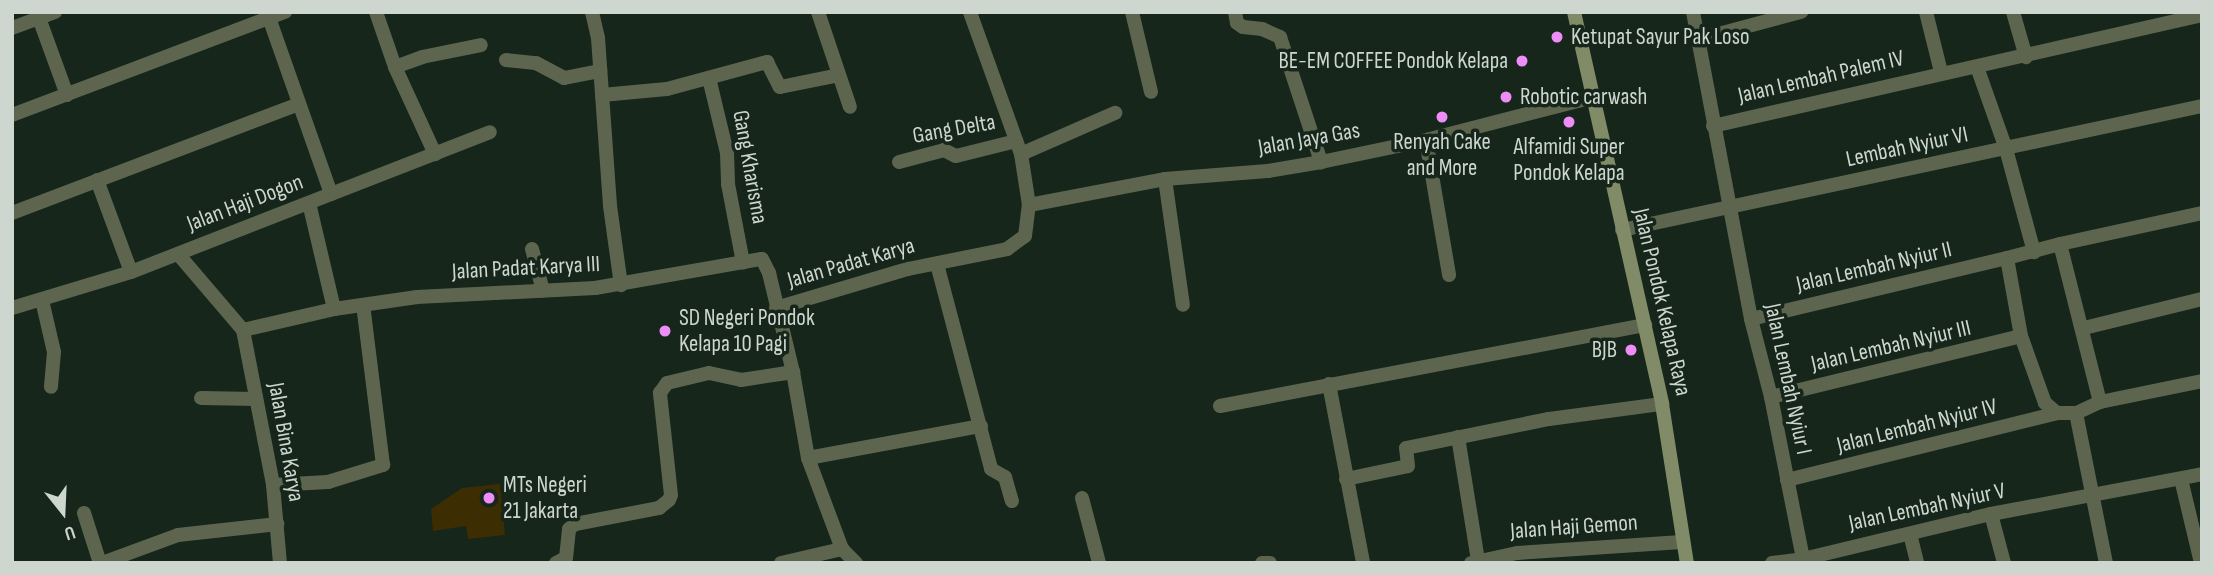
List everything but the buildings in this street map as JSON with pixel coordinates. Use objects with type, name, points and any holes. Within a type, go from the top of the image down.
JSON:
[{"type":"street","points":[[12,28],[55,12]]},
{"type":"street","points":[[12,115],[268,15],[285,12]]},
{"type":"street","points":[[376,12],[395,66],[435,154]]},
{"type":"street","points":[[592,12],[600,71],[610,206],[621,285]]},
{"type":"street","points":[[818,12],[850,107]]},
{"type":"street","points":[[970,12],[1019,147],[1029,205]]},
{"type":"street","points":[[1132,12],[1151,92]]},
{"type":"street","points":[[1235,12],[1236,21],[1243,27],[1262,29],[1280,37],[1321,162]]},
{"type":"street","name":"Jalan Pondok Kelapa Raya","points":[[1574,12],[1662,404],[1687,563]]},
{"type":"street","name":"Jalan Lembah Nyiur I","points":[[1693,12],[1700,39],[1713,126],[1803,561]]},
{"type":"street","points":[[1700,39],[1801,12]]},
{"type":"street","points":[[1926,12],[1941,72]]},
{"type":"street","points":[[2013,12],[2026,57]]},
{"type":"street","points":[[268,15],[331,194]]},
{"type":"street","name":"Jalan Lembah Palem IV","points":[[1713,126],[1941,72],[2026,57],[2202,15]]},
{"type":"street","points":[[39,19],[67,95]]},
{"type":"street","points":[[395,66],[481,45]]},
{"type":"street","points":[[506,60],[536,63],[564,78],[600,71]]},
{"type":"street","points":[[602,95],[667,89],[767,62],[780,87],[839,75]]},
{"type":"street","points":[[1977,67],[2006,149],[2034,252]]},
{"type":"street","name":"Gang Kharisma","points":[[709,78],[727,153],[728,184],[743,263]]},
{"type":"street","name":"Jalan Jaya Gas","points":[[1029,205],[1165,179],[1268,171],[1321,162],[1426,140],[1593,97]]},
{"type":"street","points":[[12,213],[299,104]]},
{"type":"street","name":"Lembah Nyiur VI","points":[[1622,230],[1731,209],[2202,106]]},
{"type":"street","name":"Gang Delta","points":[[899,162],[944,150],[956,156],[1019,147],[1115,113]]},
{"type":"street","name":"Jalan Haji Dogon","points":[[12,307],[131,272],[490,132]]},
{"type":"street","points":[[1426,140],[1450,275]]},
{"type":"street","points":[[1165,179],[1183,304]]},
{"type":"street","points":[[97,180],[131,272]]},
{"type":"street","points":[[309,203],[334,309]]},
{"type":"street","name":"Jalan Padat Karya","points":[[856,563],[842,549],[808,458],[793,372],[776,308],[937,264],[1007,249],[1020,243],[1028,230],[1029,205]]},
{"type":"street","name":"Jalan Lembah Nyiur II","points":[[1752,319],[2060,244],[2202,213]]},
{"type":"street","points":[[2060,244],[2084,328],[2100,402]]},
{"type":"street","points":[[532,249],[543,291]]},
{"type":"street","points":[[178,254],[243,330]]},
{"type":"street","points":[[2007,258],[2021,337],[2045,403],[2057,413]]},
{"type":"street","points":[[743,263],[764,261],[776,308]]},
{"type":"street","name":"Jalan Padat Karya III","points":[[243,330],[334,309],[417,297],[621,285],[743,263]]},
{"type":"street","points":[[937,264],[991,469],[1005,477],[1012,501]]},
{"type":"street","points":[[2084,328],[2202,299]]},
{"type":"street","points":[[42,300],[54,352],[51,387]]},
{"type":"street","points":[[273,485],[328,482],[383,465],[363,305]]},
{"type":"street","points":[[1220,406],[1645,325]]},
{"type":"street","name":"Jalan Bina Karya","points":[[243,330],[273,485],[280,563]]},
{"type":"street","name":"Jalan Lembah Nyiur III","points":[[1771,397],[2021,337]]},
{"type":"street","points":[[556,563],[566,558],[569,529],[575,524],[659,508],[669,500],[671,495],[660,393],[667,383],[709,373],[741,380],[793,372]]},
{"type":"street","points":[[2106,563],[2076,413],[2100,402],[2202,381]]},
{"type":"street","points":[[1329,384],[1363,563]]},
{"type":"street","points":[[201,398],[256,399]]},
{"type":"street","points":[[1346,479],[1408,466],[1406,447],[1549,419],[1662,404]]},
{"type":"street","name":"Jalan Lembah Nyiur IV","points":[[1787,480],[2057,413],[2076,413]]},
{"type":"street","points":[[808,458],[981,426]]},
{"type":"street","points":[[1458,437],[1475,562]]},
{"type":"street","name":"Jalan Lembah Nyiur V","points":[[1772,563],[1831,557],[1992,514],[2202,474]]},
{"type":"street","points":[[2181,478],[2201,563]]},
{"type":"street","points":[[1082,498],[1099,563]]},
{"type":"street","points":[[84,513],[101,563],[178,535],[277,524]]},
{"type":"street","points":[[1992,514],[2004,563]]},
{"type":"street","points":[[1909,534],[1917,563]]},
{"type":"street","name":"Jalan Haji Gemon","points":[[1475,562],[1517,553],[1682,542]]},
{"type":"street","points":[[781,563],[842,549]]},
{"type":"street","points":[[1262,563],[1270,563]]},
{"type":"shaded area","points":[[500,484],[505,535],[468,539],[466,526],[433,531],[431,509],[462,488]]},
{"type":"place","name":"Ketupat Sayur Pak Loso","points":[[1557,37]]},
{"type":"place","name":"BE-EM COFFEE Pondok Kelapa","points":[[1522,61]]},
{"type":"place","name":"Robotic carwash","points":[[1506,97]]},
{"type":"place","name":"Renyah Cake and More","points":[[1442,117]]},
{"type":"place","name":"Alfamidi Super Pondok Kelapa","points":[[1569,122]]},
{"type":"place","name":"SD Negeri Pondok Kelapa 10 Pagi","points":[[665,331]]},
{"type":"place","name":"BJB","points":[[1631,350]]},
{"type":"place","name":"MTs Negeri 21 Jakarta","points":[[489,498]]}]
